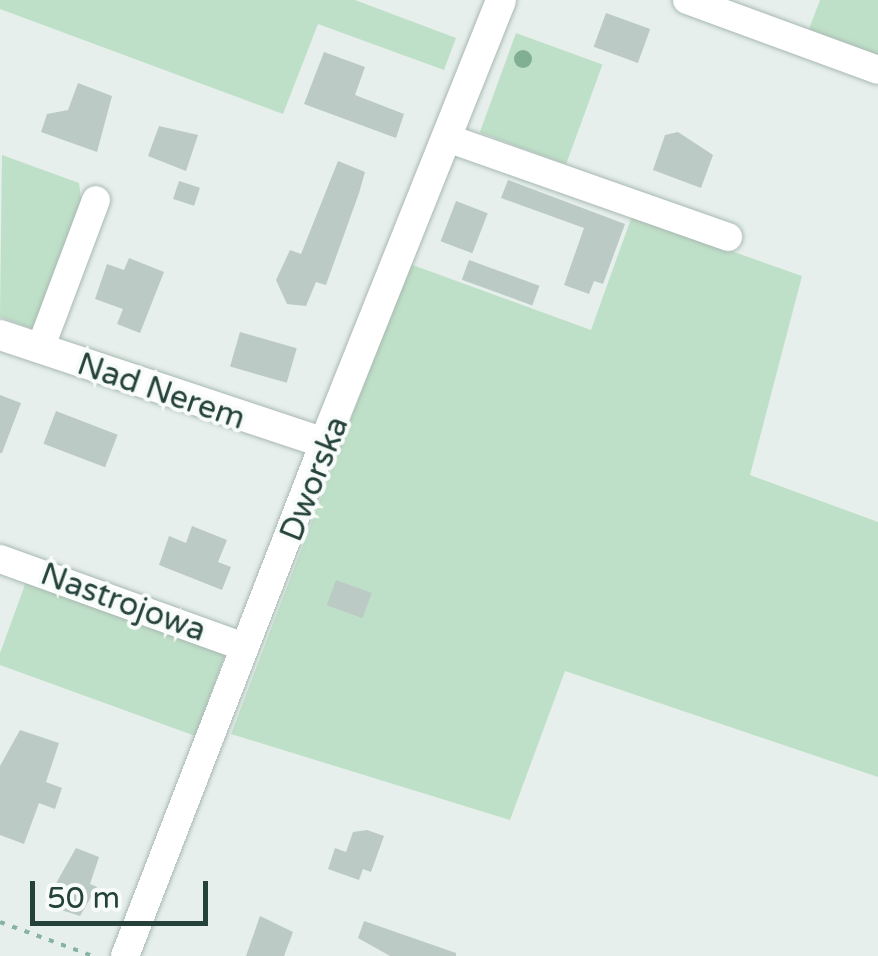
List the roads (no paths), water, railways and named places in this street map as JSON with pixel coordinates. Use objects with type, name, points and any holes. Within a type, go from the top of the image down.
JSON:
[{"type":"street","name":"Dworska","points":[[126,956],[324,443],[501,0]]},
{"type":"street","points":[[687,0],[878,70]]},
{"type":"street","points":[[448,138],[728,237]]},
{"type":"street","points":[[40,349],[96,200]]},
{"type":"street","name":"Nad Nerem","points":[[0,335],[324,443]]},
{"type":"street","name":"Nastrojowa","points":[[0,559],[245,648]]}]
